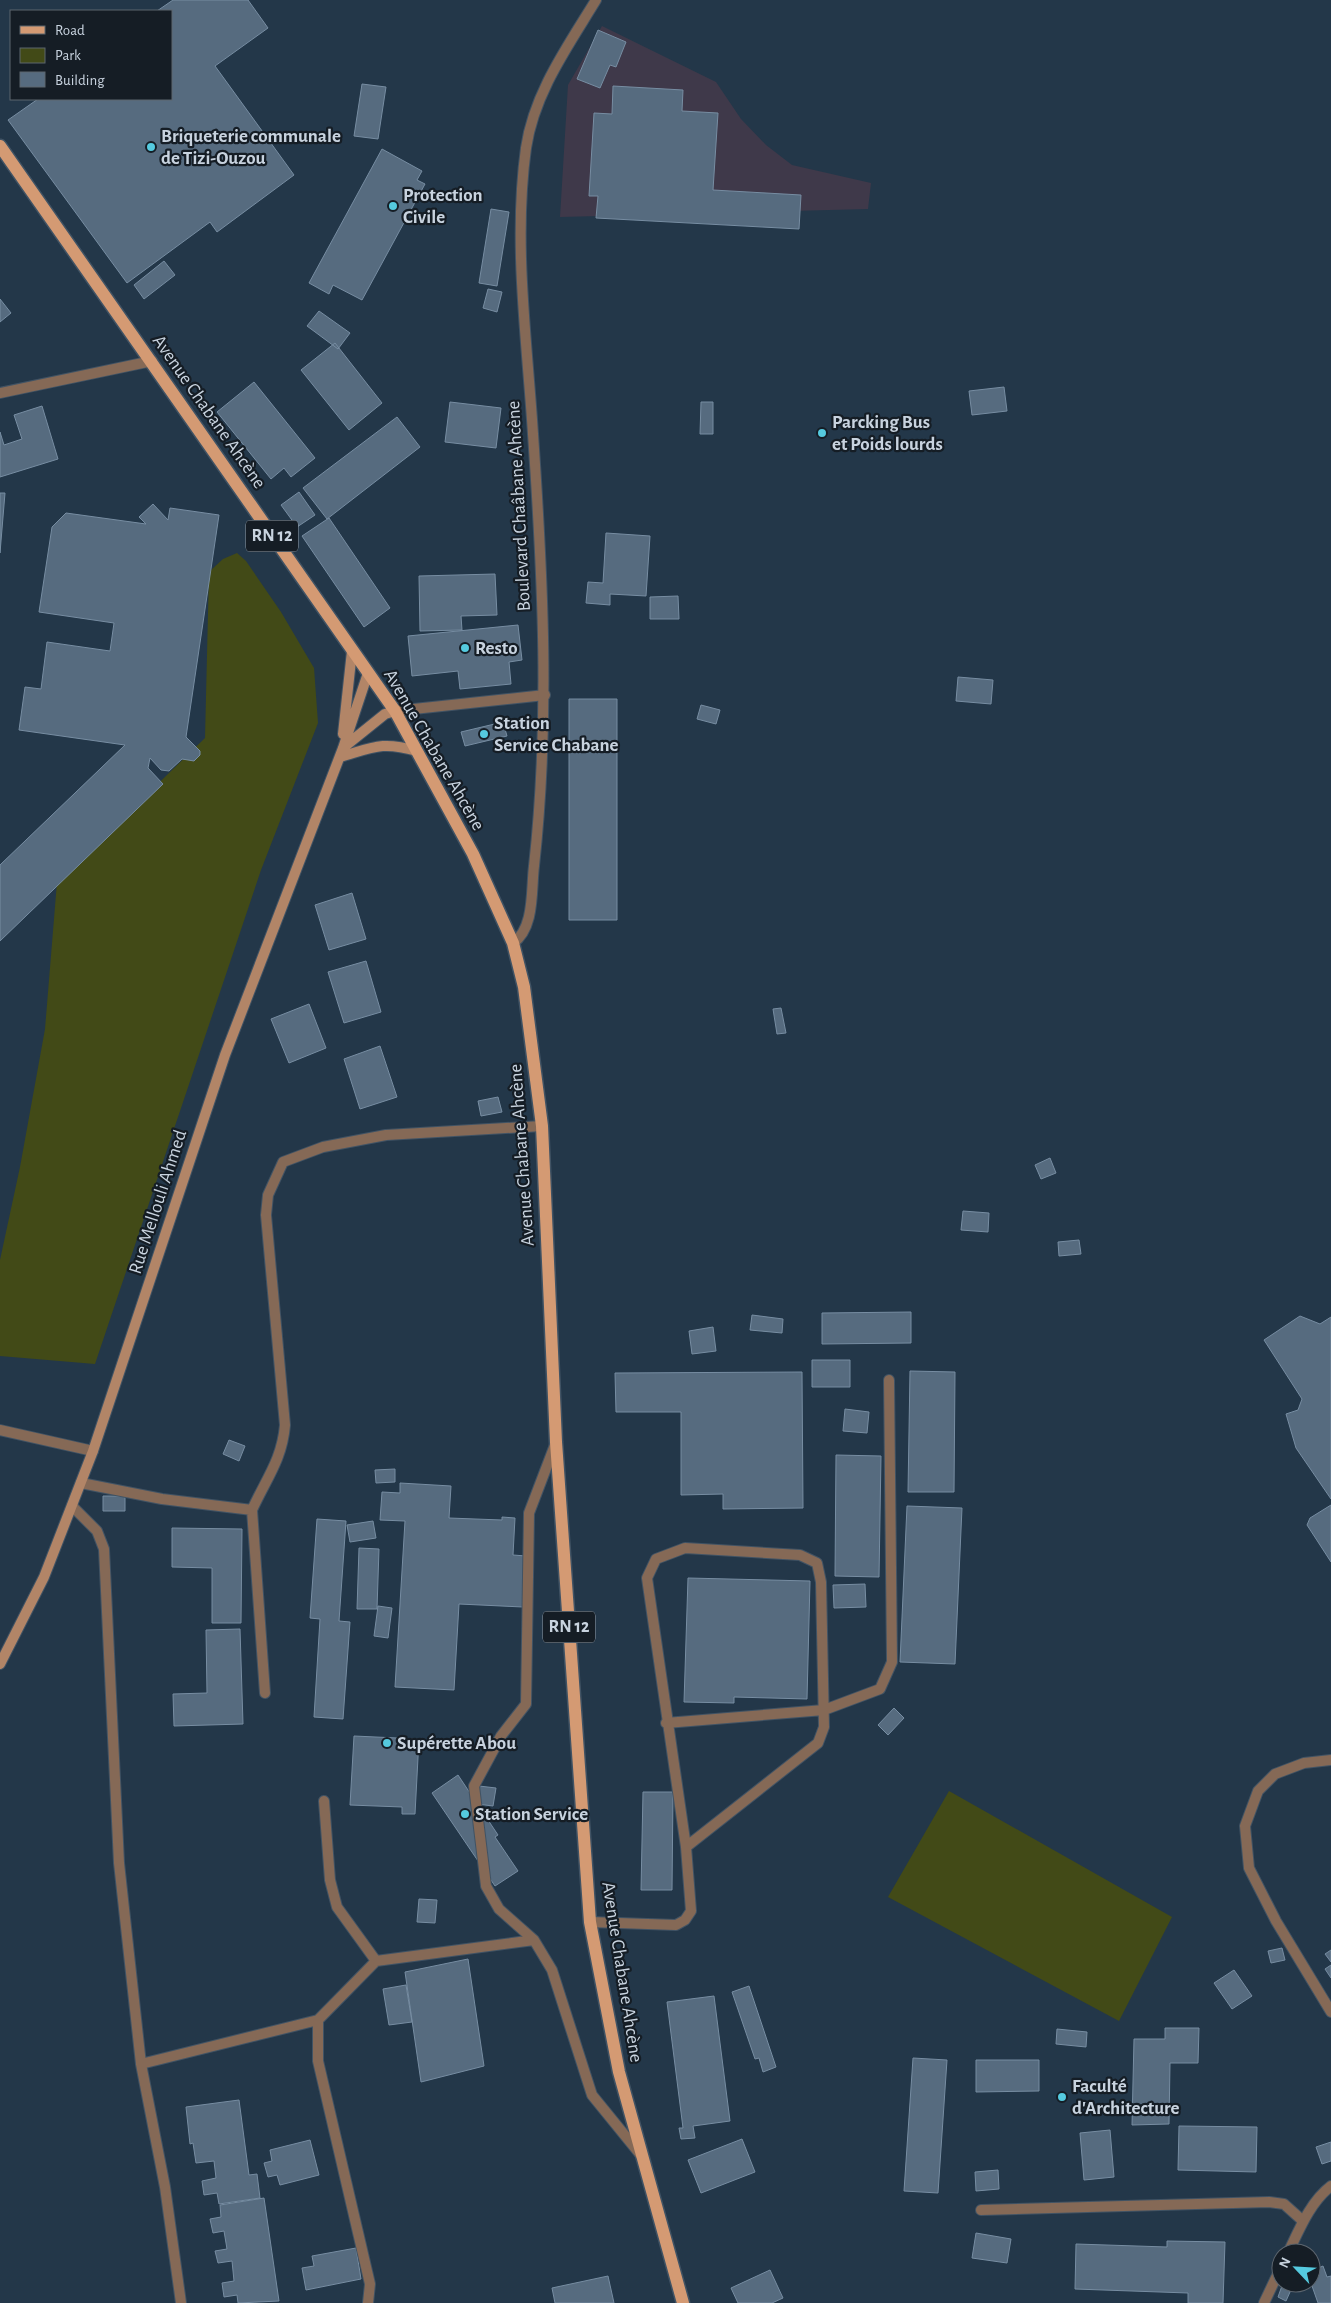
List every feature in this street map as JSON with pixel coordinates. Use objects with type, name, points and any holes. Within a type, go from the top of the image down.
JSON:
[{"type":"main road","name":"Avenue Chabane Ahcène","points":[[0,146],[106,301],[152,360],[395,711],[473,854],[513,943],[524,987],[542,1126],[556,1442],[590,1922],[619,2072],[683,2303]]},
{"type":"street","name":"Boulevard Chaâbane Ahcène","points":[[513,943],[527,928],[539,821],[546,695],[541,545],[522,278],[522,188],[526,145],[537,105],[555,66],[596,0]]},
{"type":"street","points":[[0,393],[152,360]]},
{"type":"street","points":[[352,651],[342,752],[392,744],[417,751]]},
{"type":"street","name":"Rue Mellouli Ahmed","points":[[0,1664],[44,1577],[93,1451],[225,1055],[342,752],[368,673]]},
{"type":"street","points":[[395,711],[546,695]]},
{"type":"street","name":"Rue Mellouli Ahmed","points":[[342,752],[385,714],[395,711]]},
{"type":"street","points":[[265,1692],[252,1510],[270,1478],[283,1445],[285,1425],[266,1215],[268,1195],[283,1162],[323,1147],[386,1135],[542,1126]]},
{"type":"street","points":[[666,1722],[824,1710],[880,1689],[892,1662],[889,1380]]},
{"type":"street","points":[[0,1430],[93,1451]]},
{"type":"street","points":[[556,1442],[529,1513],[526,1704],[501,1736],[474,1786],[486,1886],[500,1910],[534,1940],[552,1970],[592,2095],[642,2155]]},
{"type":"street","points":[[81,1483],[162,1499],[252,1510]]},
{"type":"street","points":[[72,1506],[97,1531],[104,1549],[118,1863],[141,2064],[165,2187],[181,2303]]},
{"type":"street","points":[[590,1922],[676,1925],[685,1920],[691,1911],[686,1847],[666,1722],[647,1578],[656,1559],[685,1548],[800,1555],[817,1562],[821,1582],[824,1710],[824,1727],[818,1743],[686,1847]]},
{"type":"street","points":[[1331,1760],[1304,1763],[1275,1774],[1258,1791],[1244,1826],[1249,1868],[1276,1921],[1331,2012]]},
{"type":"street","points":[[324,1801],[330,1880],[337,1907],[376,1961]]},
{"type":"street","points":[[141,2064],[318,2020],[376,1961],[534,1940]]},
{"type":"street","points":[[318,2020],[318,2060],[370,2284],[368,2303]]},
{"type":"street","points":[[1293,2243],[1303,2221],[1323,2192],[1331,2186]]},
{"type":"street","points":[[981,2210],[1269,2202],[1284,2204],[1303,2221]]},
{"type":"street","points":[[1264,2303],[1271,2288]]},
{"type":"shaded area","points":[[602,26],[716,82],[741,119],[766,145],[792,165],[871,183],[868,209],[560,217],[568,85]]},
{"type":"green space","points":[[237,553],[246,561],[281,612],[314,668],[318,723],[261,870],[95,1364],[0,1356],[0,1260],[20,1167],[45,1029],[57,882],[205,738],[209,572],[223,559]]},
{"type":"green space","points":[[949,1791],[1172,1917],[1119,2021],[888,1897]]},
{"type":"building","name":"Briqueterie communale de Tizi-Ouzou","points":[[173,0],[248,0],[268,28],[215,66],[294,175],[217,232],[210,222],[127,283],[8,120],[37,100],[172,100],[172,10],[158,10]]},
{"type":"building","points":[[598,30],[626,42],[616,67],[610,65],[600,88],[577,79]]},
{"type":"building","points":[[362,84],[386,87],[378,139],[354,136]]},
{"type":"building","points":[[613,86],[683,90],[682,111],[718,113],[713,190],[801,195],[799,229],[596,218],[598,196],[589,196],[594,113],[612,114]]},
{"type":"building","points":[[382,149],[422,171],[417,180],[425,184],[362,300],[333,285],[329,294],[309,283]]},
{"type":"building","points":[[491,209],[509,212],[497,286],[479,283]]},
{"type":"building","points":[[164,261],[175,275],[144,299],[134,285]]},
{"type":"building","points":[[488,289],[502,292],[497,312],[483,308]]},
{"type":"building","points":[[0,299],[11,313],[0,322]]},
{"type":"building","points":[[319,311],[350,333],[338,349],[307,326]]},
{"type":"building","points":[[335,343],[382,403],[349,430],[301,370]]},
{"type":"building","points":[[254,382],[315,458],[291,477],[284,468],[271,479],[217,412]]},
{"type":"building","points":[[1004,387],[1007,411],[972,415],[969,391]]},
{"type":"building","points":[[450,402],[501,408],[496,448],[445,442]]},
{"type":"building","points":[[701,402],[713,402],[713,434],[700,434]]},
{"type":"building","points":[[42,406],[58,459],[0,477],[0,432],[4,445],[22,439],[14,415]]},
{"type":"building","points":[[397,417],[420,447],[327,519],[303,488]]},
{"type":"building","points":[[299,492],[315,515],[297,527],[281,505]]},
{"type":"building","points":[[0,493],[5,493],[0,553]]},
{"type":"building","points":[[153,504],[168,520],[170,508],[219,515],[186,737],[200,751],[200,755],[194,761],[182,759],[169,771],[161,770],[150,758],[148,768],[163,784],[0,941],[0,865],[125,745],[19,730],[25,687],[41,689],[47,642],[110,651],[114,623],[39,612],[52,527],[66,513],[146,524],[139,517]]},
{"type":"building","points":[[329,518],[390,608],[364,627],[302,536]]},
{"type":"building","points":[[606,533],[650,536],[646,596],[610,594],[610,605],[586,603],[588,582],[603,583]]},
{"type":"building","points":[[495,574],[497,615],[461,616],[462,630],[420,631],[419,576]]},
{"type":"building","points":[[678,596],[679,619],[650,619],[650,597]]},
{"type":"building","name":"Resto","points":[[518,625],[522,660],[509,662],[511,684],[460,689],[458,671],[412,676],[408,636]]},
{"type":"building","points":[[958,677],[993,680],[991,704],[956,701]]},
{"type":"building","points":[[569,699],[617,699],[617,920],[569,920]]},
{"type":"building","points":[[701,705],[720,710],[716,724],[697,719]]},
{"type":"building","name":"Station Service Chabane","points":[[503,722],[507,736],[465,746],[461,732]]},
{"type":"building","points":[[352,893],[366,939],[329,950],[315,905]]},
{"type":"building","points":[[366,961],[381,1012],[344,1023],[328,972]]},
{"type":"building","points":[[309,1004],[326,1048],[289,1063],[271,1019]]},
{"type":"building","points":[[781,1008],[786,1033],[777,1034],[773,1009]]},
{"type":"building","points":[[380,1046],[397,1097],[360,1109],[344,1059]]},
{"type":"building","points":[[498,1097],[502,1112],[481,1116],[478,1101]]},
{"type":"building","points":[[1050,1158],[1056,1173],[1041,1179],[1035,1165]]},
{"type":"building","points":[[963,1211],[989,1213],[988,1232],[961,1230]]},
{"type":"building","points":[[1079,1240],[1081,1254],[1059,1256],[1058,1242]]},
{"type":"building","points":[[911,1312],[911,1343],[822,1344],[822,1313]]},
{"type":"building","points":[[752,1315],[783,1319],[782,1333],[750,1330]]},
{"type":"building","points":[[1300,1316],[1320,1324],[1331,1317],[1331,1499],[1296,1448],[1286,1414],[1298,1410],[1302,1399],[1264,1340]]},
{"type":"building","points":[[713,1327],[716,1351],[692,1354],[689,1331]]},
{"type":"building","points":[[812,1360],[850,1360],[850,1387],[812,1387]]},
{"type":"building","points":[[910,1371],[955,1372],[954,1492],[908,1492]]},
{"type":"building","points":[[802,1372],[803,1508],[723,1509],[723,1494],[681,1495],[681,1412],[616,1412],[615,1373]]},
{"type":"building","points":[[845,1409],[869,1412],[867,1433],[843,1431]]},
{"type":"building","points":[[229,1440],[245,1446],[239,1461],[223,1454]]},
{"type":"building","points":[[836,1455],[881,1456],[879,1577],[835,1576]]},
{"type":"building","points":[[395,1469],[395,1482],[376,1483],[375,1470]]},
{"type":"building","points":[[400,1483],[451,1486],[449,1518],[502,1520],[502,1517],[515,1518],[513,1555],[526,1556],[523,1607],[459,1604],[454,1690],[395,1687],[405,1521],[380,1520],[382,1492],[400,1493]]},
{"type":"building","points":[[103,1496],[125,1496],[125,1511],[103,1511]]},
{"type":"building","points":[[1331,1505],[1331,1562],[1307,1525],[1310,1518]]},
{"type":"building","points":[[907,1506],[962,1508],[955,1664],[900,1662]]},
{"type":"building","points":[[317,1519],[346,1521],[339,1621],[350,1622],[343,1719],[314,1717],[320,1619],[310,1618]]},
{"type":"building","points":[[373,1521],[376,1538],[350,1542],[347,1525]]},
{"type":"building","points":[[172,1528],[242,1529],[241,1623],[212,1623],[212,1568],[172,1567]]},
{"type":"building","points":[[359,1548],[379,1549],[377,1609],[357,1609]]},
{"type":"building","points":[[688,1578],[810,1581],[807,1699],[734,1697],[734,1703],[684,1702]]},
{"type":"building","points":[[865,1584],[866,1607],[834,1608],[833,1585]]},
{"type":"building","points":[[378,1606],[392,1608],[388,1638],[374,1636]]},
{"type":"building","points":[[240,1629],[243,1724],[174,1726],[173,1694],[207,1693],[206,1630]]},
{"type":"building","points":[[894,1708],[904,1718],[888,1735],[878,1725]]},
{"type":"building","points":[[354,1736],[419,1739],[415,1814],[402,1814],[402,1807],[350,1805]]},
{"type":"building","name":"Station Service","points":[[458,1775],[498,1835],[495,1837],[518,1871],[495,1886],[432,1793]]},
{"type":"building","points":[[479,1786],[496,1788],[493,1806],[477,1804]]},
{"type":"building","points":[[643,1792],[673,1792],[672,1890],[641,1890]]},
{"type":"building","points":[[419,1899],[437,1900],[435,1923],[417,1922]]},
{"type":"building","points":[[1282,1948],[1285,1960],[1271,1963],[1268,1951]]},
{"type":"building","points":[[1331,1950],[1331,1962],[1325,1954]]},
{"type":"building","points":[[468,1959],[484,2066],[421,2082],[405,1972]]},
{"type":"building","points":[[1331,1965],[1331,1978],[1325,1969]]},
{"type":"building","points":[[1234,1970],[1252,1996],[1232,2009],[1214,1983]]},
{"type":"building","points":[[406,1985],[412,2022],[389,2025],[383,1989]]},
{"type":"building","points":[[749,1986],[776,2067],[763,2072],[759,2058],[755,2059],[732,1992]]},
{"type":"building","points":[[714,1996],[730,2121],[693,2126],[695,2138],[681,2139],[679,2128],[683,2128],[667,2002]]},
{"type":"building","points":[[1165,2028],[1199,2028],[1198,2063],[1170,2063],[1169,2124],[1132,2125],[1134,2039],[1165,2039]]},
{"type":"building","points":[[1057,2029],[1087,2032],[1086,2047],[1056,2044]]},
{"type":"building","points":[[913,2058],[947,2060],[938,2193],[904,2191]]},
{"type":"building","points":[[976,2060],[1039,2060],[1039,2091],[976,2092]]},
{"type":"building","points":[[239,2100],[249,2175],[257,2174],[260,2198],[219,2204],[217,2193],[204,2195],[202,2181],[216,2178],[214,2161],[196,2163],[193,2143],[190,2144],[186,2107]]},
{"type":"building","points":[[1179,2126],[1257,2127],[1256,2172],[1178,2170]]},
{"type":"building","points":[[1110,2130],[1114,2177],[1084,2180],[1080,2133]]},
{"type":"building","points":[[742,2139],[755,2172],[701,2193],[688,2160]]},
{"type":"building","points":[[310,2140],[319,2175],[280,2185],[277,2175],[268,2177],[264,2163],[272,2161],[270,2150]]},
{"type":"building","points":[[1331,2142],[1331,2161],[1322,2164],[1316,2147]]},
{"type":"building","points":[[998,2170],[999,2189],[976,2191],[975,2172]]},
{"type":"building","points":[[264,2198],[279,2301],[238,2303],[237,2295],[224,2297],[222,2283],[234,2281],[232,2261],[218,2263],[215,2251],[227,2249],[224,2231],[213,2233],[210,2219],[221,2217],[220,2205]]},
{"type":"building","points":[[976,2233],[1011,2239],[1007,2263],[972,2258]]},
{"type":"building","points":[[1167,2241],[1225,2242],[1223,2303],[1188,2303],[1188,2293],[1075,2289],[1076,2244],[1167,2247]]},
{"type":"building","points":[[356,2248],[361,2279],[306,2290],[302,2268],[314,2266],[312,2256]]},
{"type":"building","points":[[1323,2266],[1327,2277],[1331,2276],[1331,2303],[1318,2303],[1314,2293],[1321,2293],[1321,2267]]},
{"type":"building","points":[[770,2270],[783,2298],[772,2303],[738,2303],[731,2288]]},
{"type":"building","points":[[608,2276],[614,2303],[555,2303],[552,2288]]},
{"type":"building","points":[[1279,2293],[1290,2293],[1286,2301],[1278,2297]]},
{"type":"place","name":"Briqueterie communale de Tizi-Ouzou","points":[[151,147]]},
{"type":"place","name":"Protection Civile","points":[[393,206]]},
{"type":"place","name":"Parcking Bus et Poids lourds","points":[[822,433]]},
{"type":"place","name":"Resto","points":[[465,648]]},
{"type":"place","name":"Station Service Chabane","points":[[484,734]]},
{"type":"place","name":"Supérette Abou","points":[[387,1743]]},
{"type":"place","name":"Station Service","points":[[465,1814]]},
{"type":"place","name":"Faculté d'Architecture","points":[[1062,2097]]}]
